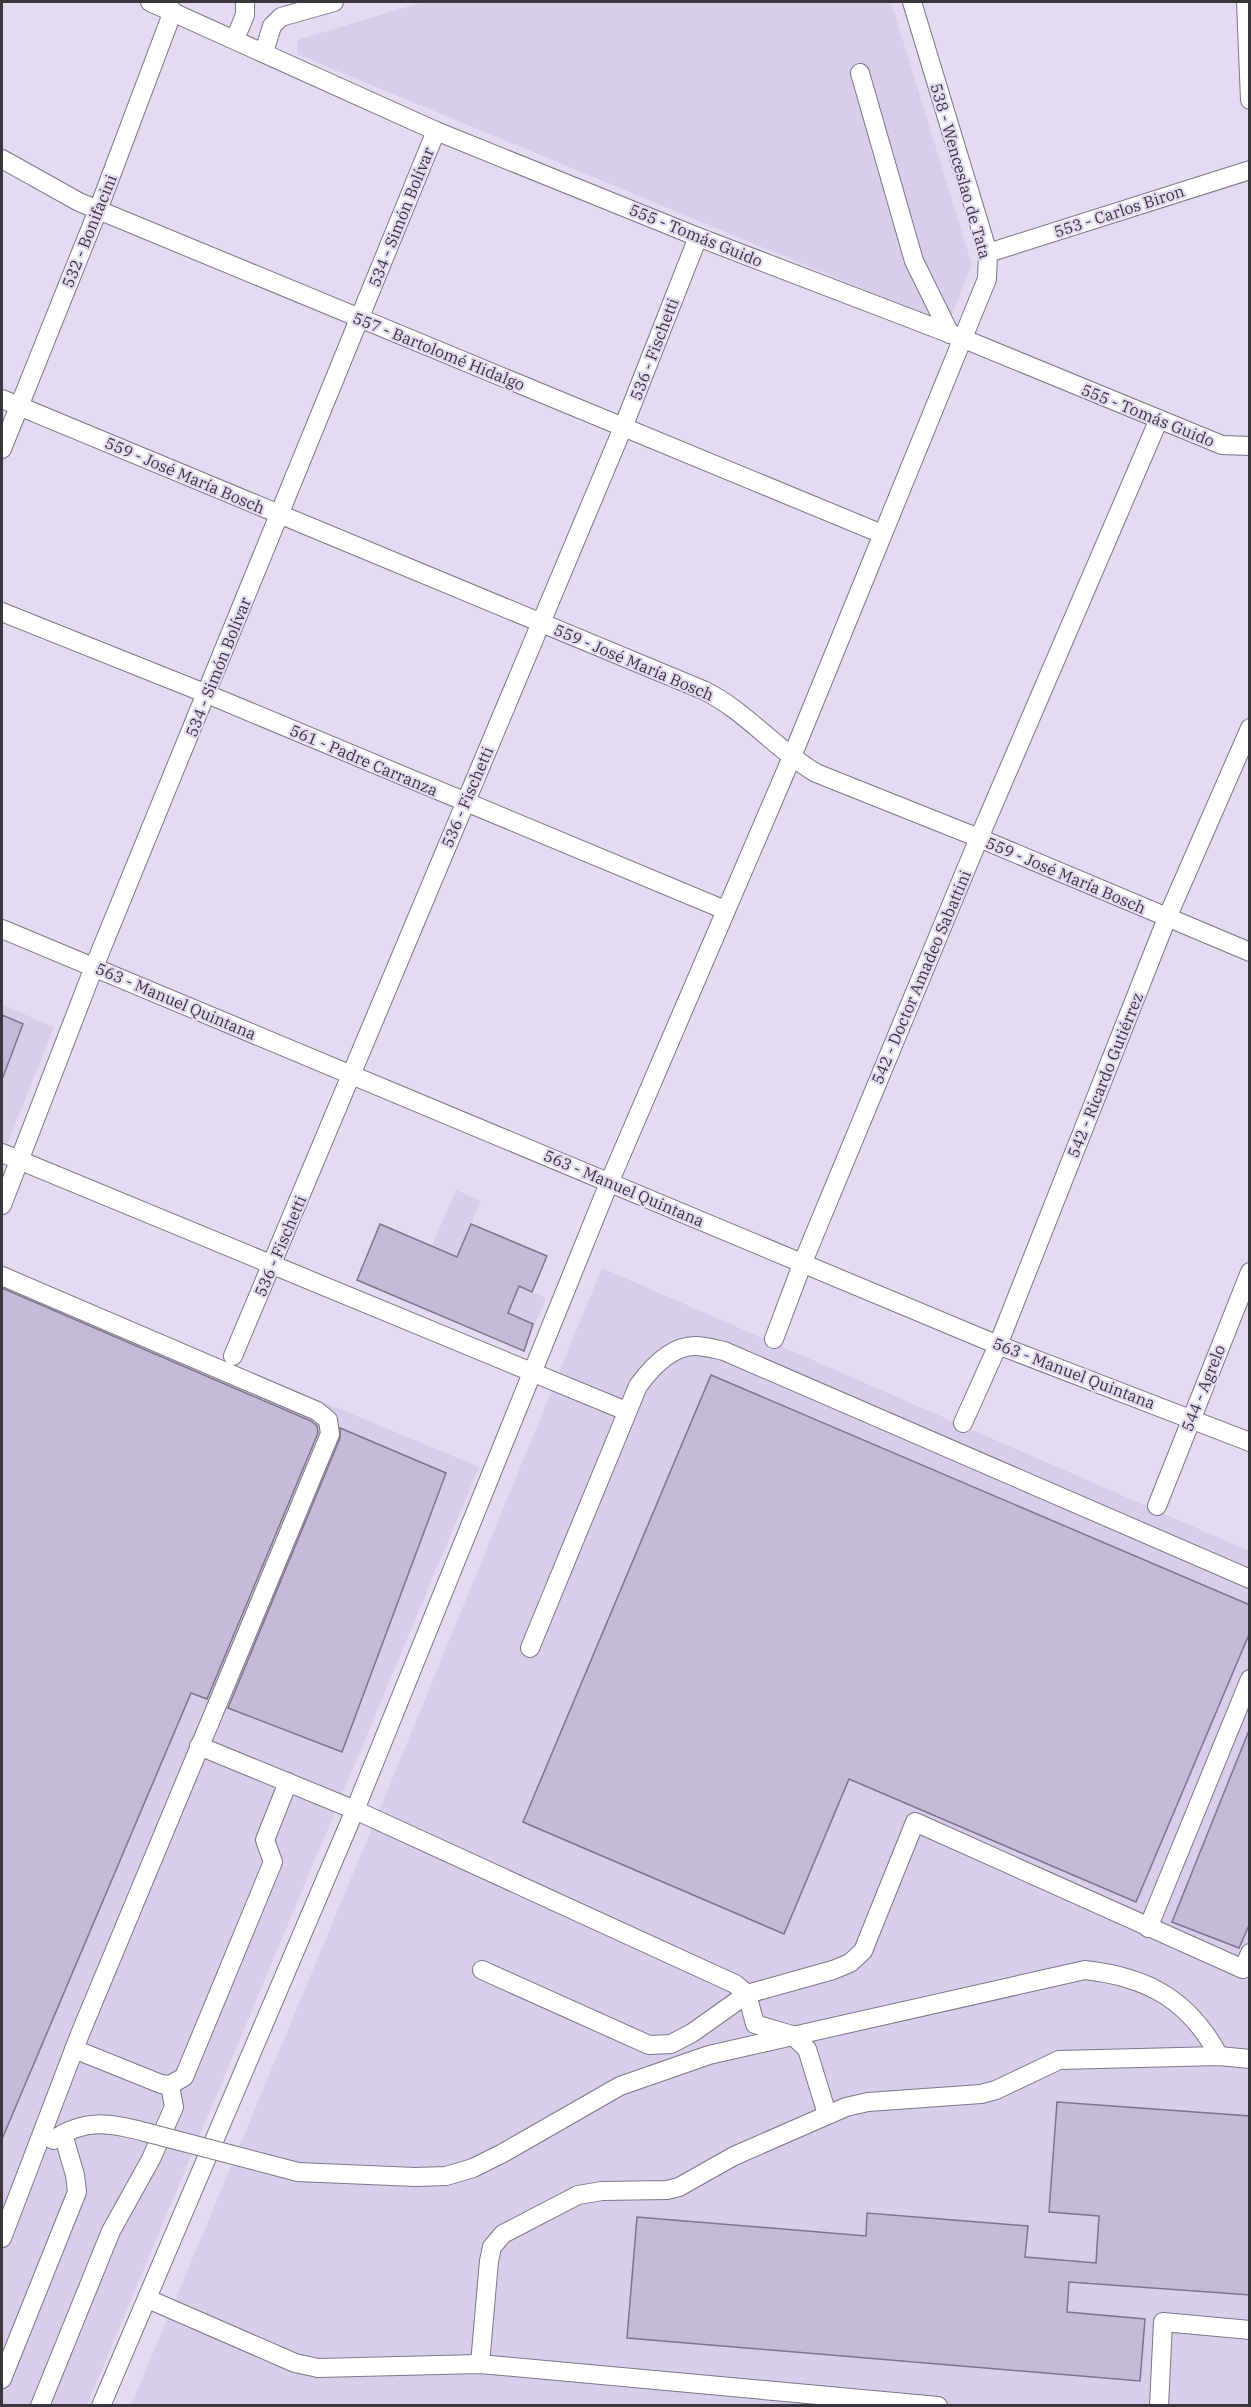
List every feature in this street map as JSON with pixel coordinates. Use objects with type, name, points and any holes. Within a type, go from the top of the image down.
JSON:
[{"type":"street","name":"555 - Tomás Guido","points":[[150,2],[436,131],[698,237],[957,336],[1222,445],[1250,446]]},
{"type":"street","points":[[235,39],[245,15],[245,2]]},
{"type":"street","points":[[264,52],[272,27],[281,17],[334,2]]},
{"type":"street","name":"538 - Wenceslao de Tata","points":[[101,2406],[355,1810],[609,1183],[791,759],[882,534],[957,336],[987,279],[988,253],[912,2]]},
{"type":"street","points":[[1235,2],[1246,46]]},
{"type":"street","points":[[1246,2],[1250,100]]},
{"type":"street","name":"532 - Bonifacini","points":[[2,449],[98,210],[173,11]]},
{"type":"street","points":[[860,73],[914,261],[957,336]]},
{"type":"street","name":"534 - Simón Bolívar","points":[[2,1204],[8,1156],[94,968],[436,131]]},
{"type":"street","name":"557 - Bartolomé Hidalgo","points":[[2,159],[98,210],[624,425],[882,534]]},
{"type":"street","name":"553 - Carlos Biron","points":[[988,253],[1250,170]]},
{"type":"street","name":"536 - Fischetti","points":[[233,1356],[624,425],[698,237]]},
{"type":"street","name":"559 - José María Bosch","points":[[2,399],[715,695],[791,759],[816,773],[979,838],[1250,952]]},
{"type":"street","name":"542 - Doctor Amadeo Sabattini","points":[[774,1339],[803,1262],[979,838],[1159,419]]},
{"type":"street","name":"561 - Padre Carranza","points":[[2,612],[207,694],[725,910]]},
{"type":"street","name":"542 - Ricardo Gutiérrez","points":[[963,1423],[998,1345],[1167,918],[1250,728]]},
{"type":"street","name":"563 - Manuel Quintana","points":[[2,929],[998,1345],[1250,1442]]},
{"type":"street","points":[[8,1156],[626,1411]]},
{"type":"street","name":"544 - Agrelo","points":[[1157,1506],[1190,1418],[1250,1272]]},
{"type":"street","points":[[2,1276],[317,1411],[328,1420],[330,1434],[74,2049],[2,2238]]},
{"type":"street","points":[[530,1648],[638,1386],[652,1368],[673,1352],[694,1346],[724,1351],[1250,1579]]},
{"type":"street","points":[[1148,1928],[1250,1679]]},
{"type":"street","points":[[199,1746],[355,1810],[735,1984],[747,1994],[755,2024],[792,2035],[807,2049],[827,2114]]},
{"type":"street","points":[[74,2049],[161,2084],[170,2085],[184,2077],[273,1862],[265,1840],[288,1782]]},
{"type":"street","points":[[482,1970],[649,2045],[671,2044],[692,2033],[747,1994],[850,1963],[863,1951],[915,1822],[1243,1969],[1250,1953]]},
{"type":"street","points":[[36,2152],[81,2124],[124,2127],[298,2172],[415,2177],[446,2176],[473,2168],[503,2153],[620,2086],[709,2055],[1085,1970],[1109,1973],[1143,1982],[1171,1998],[1190,2013],[1206,2031],[1219,2056]]},
{"type":"street","points":[[480,2364],[492,2247],[503,2234],[579,2195],[602,2191],[668,2190],[679,2187],[734,2156],[827,2114],[868,2102],[996,2090],[1059,2060],[1219,2056],[1250,2059]]},
{"type":"street","points":[[40,2406],[111,2231],[151,2159],[174,2106],[170,2085]]},
{"type":"street","points":[[2,2379],[77,2192],[75,2175],[63,2134]]},
{"type":"street","points":[[148,2299],[295,2363],[318,2368],[480,2364],[938,2406]]},
{"type":"street","points":[[1159,2406],[1163,2322],[1250,2330]]},
{"type":"shaded area","points":[[423,2],[891,2],[972,265],[951,317],[940,321],[297,54],[298,40]]},
{"type":"shaded area","points":[[2,1005],[54,1027],[2,1157]]},
{"type":"shaded area","points":[[456,1190],[481,1201],[456,1259],[546,1298],[524,1351],[408,1301]]},
{"type":"shaded area","points":[[2,1268],[479,1467],[87,2405],[2,2405]]},
{"type":"shaded area","points":[[602,1268],[1249,1551],[1249,2405],[131,2406]]},
{"type":"building","points":[[2,1015],[23,1024],[3,1077],[2,1076]]},
{"type":"building","points":[[380,1224],[457,1257],[471,1224],[547,1256],[532,1292],[519,1286],[508,1313],[533,1324],[524,1351],[357,1280]]},
{"type":"building","points":[[2,1288],[311,1421],[317,1426],[318,1433],[207,1699],[191,1693],[2,2139]]},
{"type":"building","points":[[711,1375],[1250,1605],[1250,1632],[1136,1902],[849,1779],[784,1934],[523,1822]]},
{"type":"building","points":[[340,1428],[446,1473],[342,1752],[228,1708],[340,1438]]},
{"type":"building","points":[[1250,1728],[1250,1923],[1239,1948],[1172,1922]]},
{"type":"building","points":[[1057,2102],[1250,2116],[1250,2295],[1069,2282],[1067,2312],[1145,2319],[1140,2381],[627,2338],[637,2217],[866,2236],[867,2213],[1028,2226],[1025,2257],[1096,2263],[1099,2216],[1049,2212]]}]
